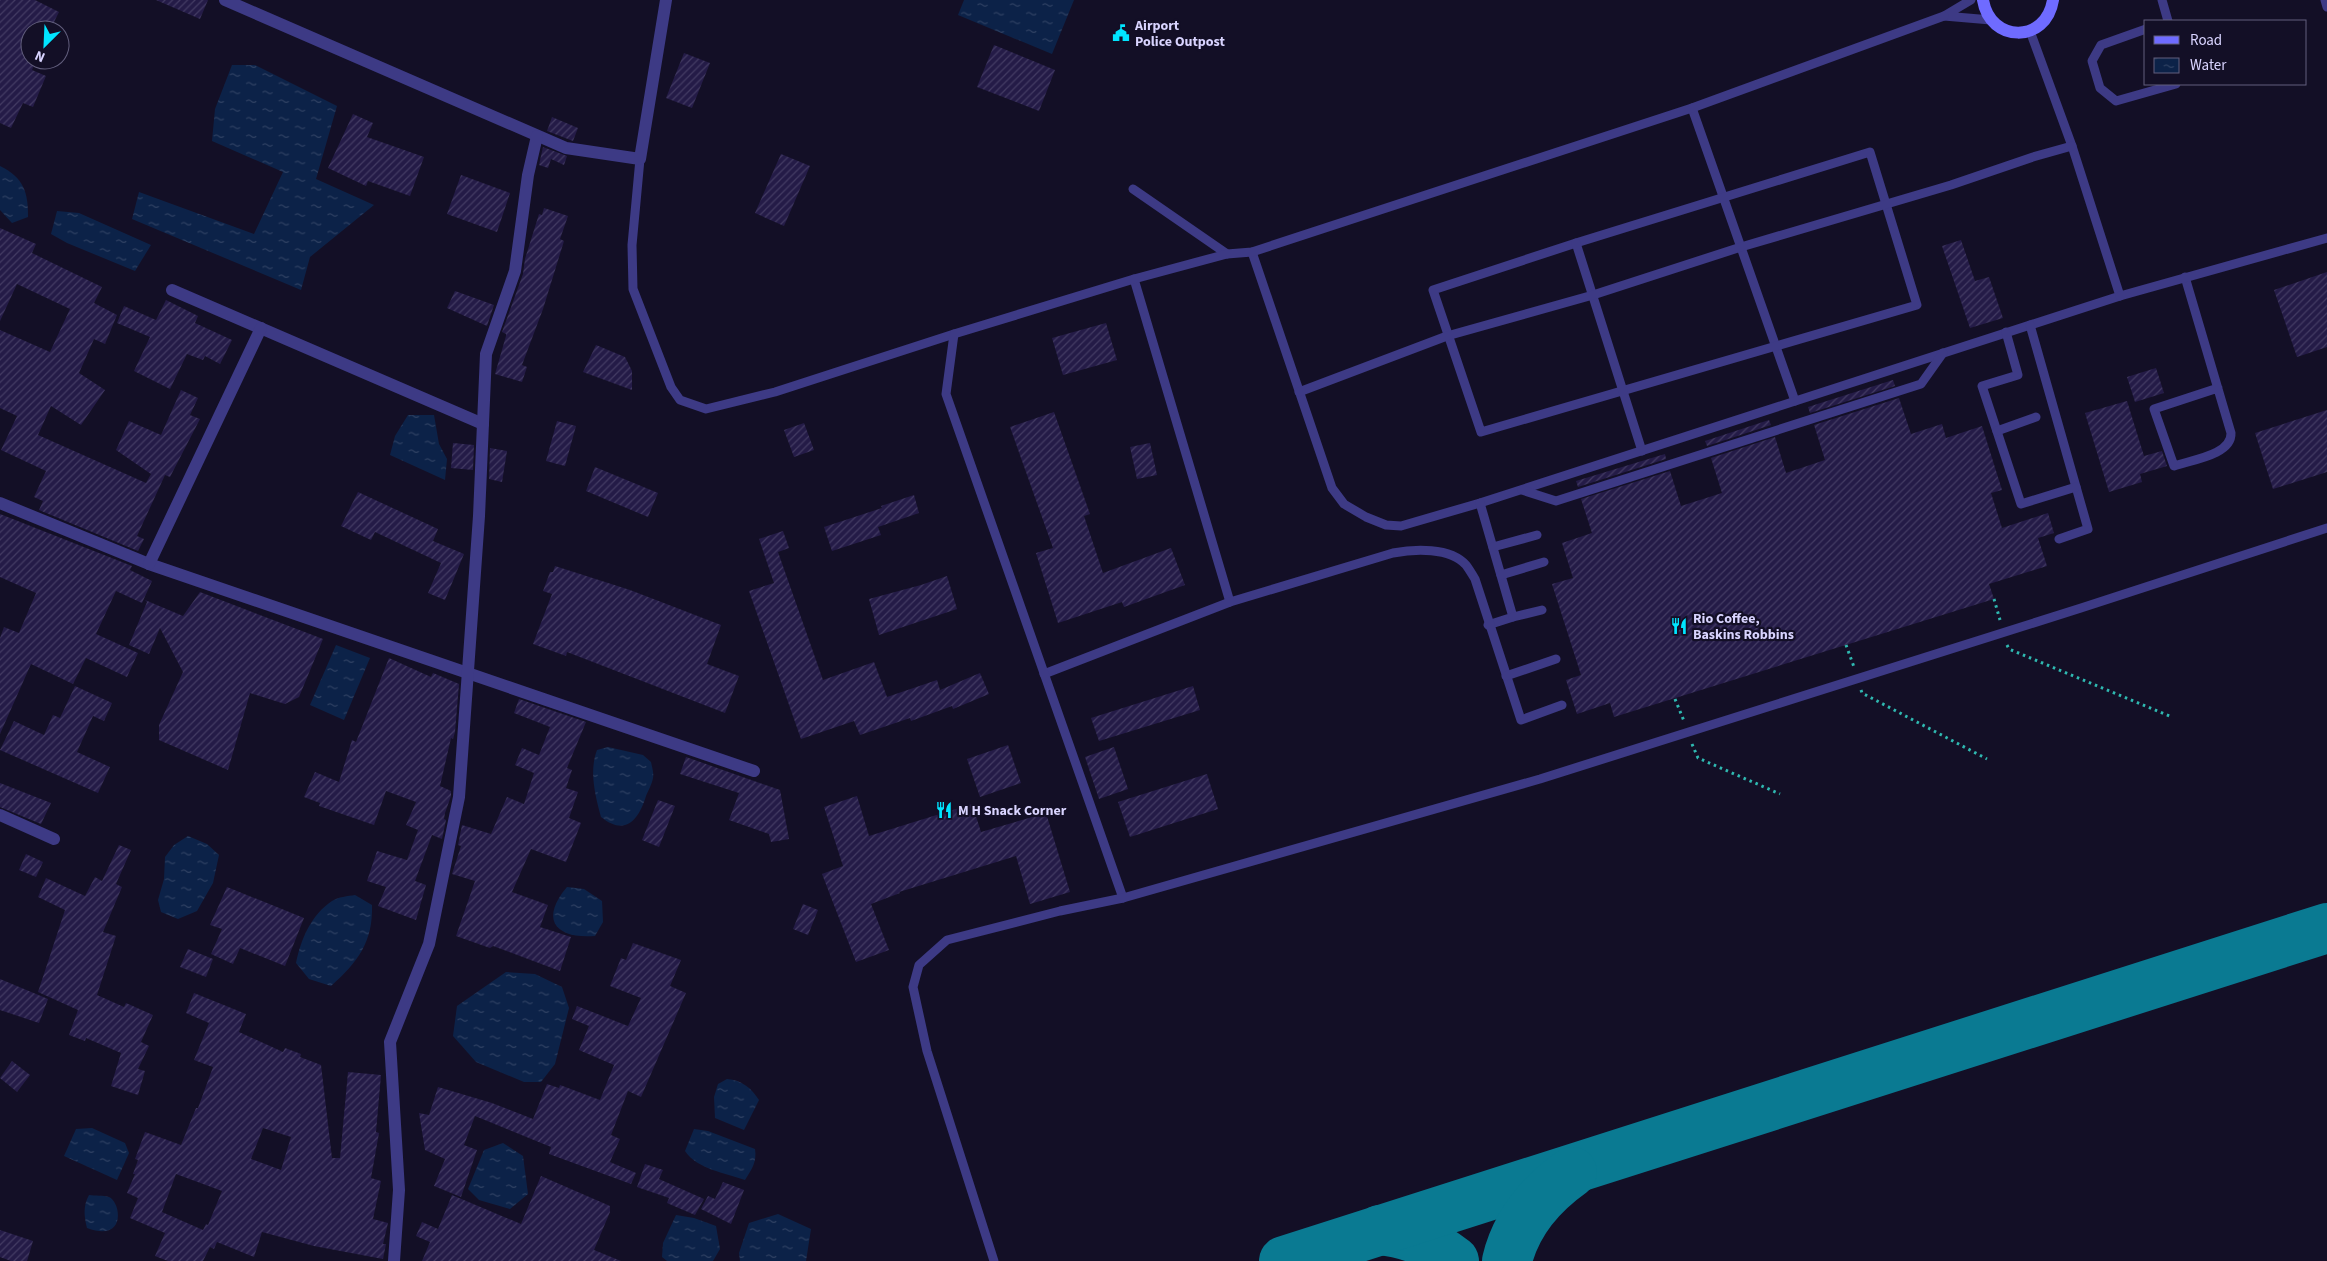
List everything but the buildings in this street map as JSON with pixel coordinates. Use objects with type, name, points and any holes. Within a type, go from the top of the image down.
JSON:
[{"type":"main road","points":[[1983,0],[1985,11],[1991,20],[2009,32],[2030,31],[2040,26],[2047,18],[2054,3]]},
{"type":"street","points":[[225,0],[566,148],[640,159],[666,0]]},
{"type":"street","points":[[394,1261],[399,1190],[390,1042],[429,944],[459,797],[486,354],[515,270],[528,175],[537,136]]},
{"type":"street","points":[[172,290],[483,424]]},
{"type":"street","points":[[148,564],[261,328]]},
{"type":"street","points":[[0,503],[148,564],[754,771]]},
{"type":"street","points":[[0,816],[54,839]]},
{"type":"lane","points":[[640,159],[632,245],[633,289],[671,387],[680,400],[706,409],[775,392],[954,334],[1134,279],[1226,254],[1252,252],[1692,108],[1944,16],[1971,0]]},
{"type":"lane","points":[[2162,0],[2168,20]]},
{"type":"lane","points":[[2325,0],[2327,7]]},
{"type":"lane","points":[[1944,16],[1991,20]]},
{"type":"lane","points":[[2144,30],[2102,45],[2092,61],[2100,88],[2116,101],[2172,85]]},
{"type":"lane","points":[[2030,31],[2072,146],[2120,296]]},
{"type":"lane","points":[[1692,108],[1795,401]]},
{"type":"lane","points":[[1299,392],[1448,336],[1593,295],[1741,247],[2072,146]]},
{"type":"lane","points":[[1870,152],[1887,204],[1917,305],[1480,432],[1433,290],[1576,243],[1724,199],[1870,152]]},
{"type":"lane","points":[[1132,188],[1226,254]]},
{"type":"lane","points":[[1252,252],[1332,488],[1344,504],[1366,517],[1386,525],[1401,526],[1522,490],[2120,296],[2327,238]]},
{"type":"lane","points":[[1576,243],[1642,451]]},
{"type":"lane","points":[[2184,278],[2218,388],[2231,433],[2228,445],[2223,450],[2174,466],[2154,409],[2218,388]]},
{"type":"lane","points":[[1134,279],[1230,602]]},
{"type":"lane","points":[[2030,325],[2088,529],[2059,539]]},
{"type":"lane","points":[[2006,332],[2018,375],[1982,386],[2021,504],[2076,487]]},
{"type":"lane","points":[[954,334],[946,394],[1123,898]]},
{"type":"lane","points":[[1522,490],[1556,501],[1920,384],[1944,353]]},
{"type":"lane","points":[[1998,431],[2036,417]]},
{"type":"lane","points":[[1480,503],[1513,617]]},
{"type":"lane","points":[[994,1261],[927,1050],[913,987],[919,965],[947,940],[1060,911],[1123,898],[1540,779],[2327,528]]},
{"type":"lane","points":[[1493,546],[1537,535]]},
{"type":"lane","points":[[1044,674],[1230,602],[1393,552],[1415,549],[1436,552],[1465,564],[1475,579],[1488,625],[1521,720],[1562,705]]},
{"type":"lane","points":[[1501,575],[1544,562]]},
{"type":"lane","points":[[1488,625],[1542,610]]},
{"type":"lane","points":[[1506,676],[1556,659]]},
{"type":"path","points":[[1994,599],[2002,624]]},
{"type":"path","points":[[2006,641],[2009,649],[2172,717]]},
{"type":"path","points":[[1846,645],[1854,669]]},
{"type":"path","points":[[1859,685],[1862,693],[1987,759]]},
{"type":"path","points":[[1675,699],[1684,724]]},
{"type":"path","points":[[1691,741],[1698,758],[1780,794]]},
{"type":"water","points":[[964,0],[1074,0],[1052,54],[958,15]]},
{"type":"water","points":[[232,65],[255,65],[337,106],[316,179],[374,205],[310,257],[301,290],[132,219],[139,192],[254,234],[283,172],[212,141],[215,109]]},
{"type":"water","points":[[0,166],[19,181],[27,200],[28,217],[12,223],[0,210]]},
{"type":"water","points":[[57,211],[79,213],[151,245],[135,271],[67,243],[51,234]]},
{"type":"water","points":[[408,415],[434,415],[439,444],[447,459],[445,480],[390,455],[395,436]]},
{"type":"water","points":[[336,645],[370,658],[344,720],[310,705]]},
{"type":"water","points":[[608,747],[643,755],[651,762],[652,780],[640,812],[630,823],[624,825],[610,823],[601,817],[597,800],[593,766],[597,750]]},
{"type":"water","points":[[188,836],[207,844],[219,855],[213,883],[197,911],[178,919],[161,912],[158,900],[164,879],[165,857],[174,845]]},
{"type":"water","points":[[567,887],[584,889],[602,901],[603,922],[595,936],[570,934],[562,931],[556,925],[553,918],[554,909]]},
{"type":"water","points":[[355,895],[372,905],[372,918],[367,941],[356,960],[331,986],[309,979],[296,963],[308,928],[318,913],[332,901]]},
{"type":"water","points":[[506,972],[535,974],[562,987],[569,1008],[555,1064],[541,1082],[524,1082],[476,1062],[453,1036],[457,1006]]},
{"type":"water","points":[[727,1079],[746,1085],[759,1100],[744,1130],[715,1118],[714,1097],[718,1084]]},
{"type":"water","points":[[92,1128],[125,1143],[129,1153],[117,1180],[64,1156],[76,1129]]},
{"type":"water","points":[[694,1129],[708,1131],[755,1149],[755,1162],[745,1180],[712,1170],[690,1157],[685,1151]]},
{"type":"water","points":[[503,1143],[523,1156],[528,1194],[510,1209],[479,1200],[468,1189],[484,1150]]},
{"type":"water","points":[[89,1195],[107,1196],[113,1200],[118,1213],[115,1226],[109,1230],[100,1231],[87,1228],[85,1211]]},
{"type":"water","points":[[778,1214],[811,1229],[806,1261],[740,1261],[739,1253],[749,1223]]},
{"type":"water","points":[[676,1215],[694,1218],[716,1226],[720,1249],[713,1261],[667,1261],[662,1257],[663,1243]]},
{"type":"taxiway","points":[[1284,1261],[2327,928]]},
{"type":"taxiway","points":[[1507,1261],[1517,1234],[1531,1210],[1550,1190],[1572,1172]]},
{"type":"taxiway","points":[[1380,1230],[1411,1236],[1437,1249],[1454,1261]]},
{"type":"place","name":"Airport Police Outpost","points":[[1121,33]]},
{"type":"place","name":"Rio Coffee, Baskins Robbins","points":[[1679,626]]},
{"type":"place","name":"M H Snack Corner","points":[[944,810]]}]
